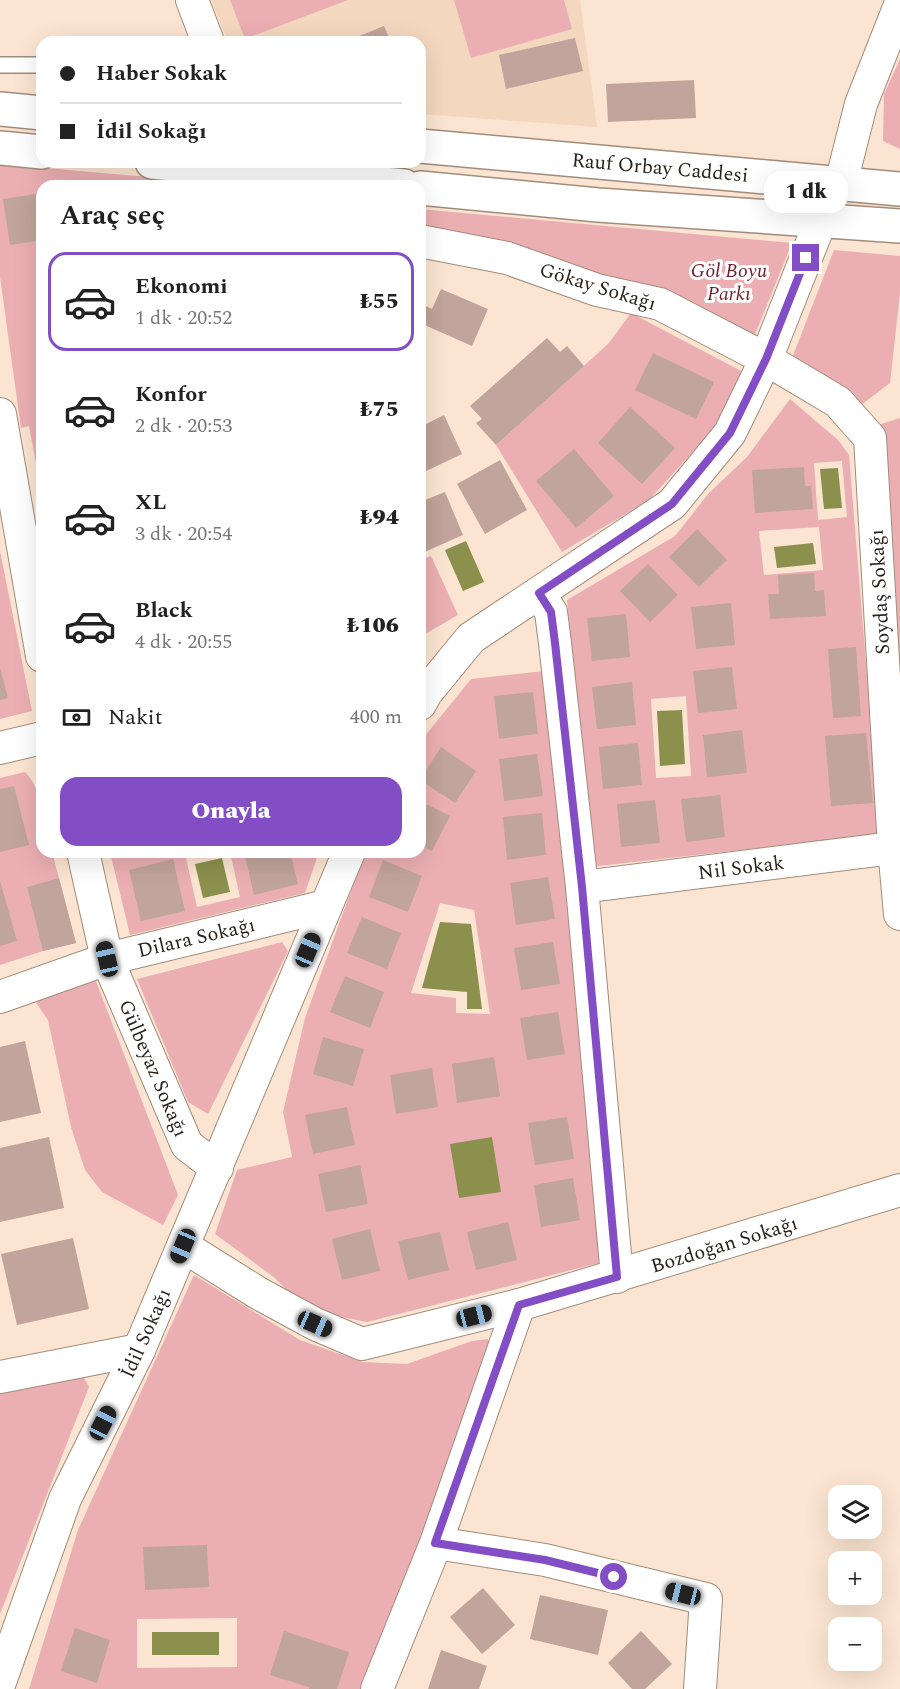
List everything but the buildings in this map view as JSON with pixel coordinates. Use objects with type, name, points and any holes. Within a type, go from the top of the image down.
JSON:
[{"type":"main road","points":[[0,109],[36,112]]},
{"type":"main road","name":"Rauf Orbay Caddesi","points":[[426,147],[900,189]]},
{"type":"main road","points":[[0,148],[36,151]]},
{"type":"main road","points":[[188,168],[255,179],[276,180]]},
{"type":"main road","name":"Rauf Orbay Caddesi","points":[[426,189],[598,205],[900,226]]},
{"type":"street","points":[[192,0],[206,36]]},
{"type":"street","points":[[841,183],[861,104],[900,5]]},
{"type":"street","points":[[426,689],[471,638],[672,504],[730,433],[766,359],[821,220]]},
{"type":"street","name":"Gökay Sokağı","points":[[426,242],[507,258],[597,290],[660,304],[766,359]]},
{"type":"street","name":"Soydaş Sokağı","points":[[766,359],[838,402],[870,438],[900,914]]},
{"type":"street","points":[[1,427],[36,623]]},
{"type":"street","points":[[539,593],[551,612],[555,643],[582,887],[617,1277]]},
{"type":"street","points":[[0,748],[36,739]]},
{"type":"street","name":"Nil Sokak","points":[[582,887],[897,847]]},
{"type":"street","name":"Gülbeyaz Sokağı","points":[[83,858],[107,959],[187,1145],[217,1168]]},
{"type":"street","name":"İdil Sokağı","points":[[0,1682],[66,1499],[139,1350],[346,858]]},
{"type":"street","name":"Dilara Sokağı","points":[[0,997],[107,959],[326,906]]},
{"type":"street","name":"Bozdoğan Sokağı","points":[[183,1246],[258,1293],[315,1324],[362,1344],[519,1305],[617,1277],[900,1190]]},
{"type":"street","points":[[377,1689],[435,1543],[519,1305]]},
{"type":"street","points":[[0,1377],[139,1350]]},
{"type":"street","points":[[435,1543],[545,1560],[706,1599],[700,1689]]},
{"type":"lane","points":[[0,65],[36,65]]},
{"type":"shaded area","points":[[211,0],[580,0],[597,127],[426,114],[426,36],[226,36]]},
{"type":"shaded area","points":[[838,468],[842,508],[824,509],[820,469]]},
{"type":"shaded area","points":[[466,541],[484,582],[463,591],[445,550]]},
{"type":"shaded area","points":[[813,543],[816,564],[777,568],[774,547]]},
{"type":"shaded area","points":[[682,710],[685,764],[660,766],[657,711]]},
{"type":"shaded area","points":[[222,858],[230,892],[203,898],[195,864]]},
{"type":"shaded area","points":[[440,922],[471,924],[482,1009],[467,1009],[467,992],[422,988]]},
{"type":"shaded area","points":[[492,1137],[501,1192],[459,1198],[450,1144]]},
{"type":"shaded area","points":[[152,1632],[219,1632],[219,1655],[152,1655]]},
{"type":"green space","points":[[230,0],[348,0],[253,36],[244,36]]},
{"type":"green space","points":[[454,0],[564,0],[572,29],[471,58]]},
{"type":"green space","points":[[900,59],[900,149],[883,141],[884,94]]},
{"type":"green space","points":[[0,164],[182,180],[36,180],[36,463],[29,426],[21,428],[0,277]]},
{"type":"green space","name":"Göl Boyu Parkı","points":[[426,210],[792,243],[754,337],[426,229]]},
{"type":"green space","points":[[834,250],[900,256],[900,293],[890,383],[857,408],[792,358]]},
{"type":"green space","points":[[631,313],[743,372],[712,431],[649,500],[562,552],[496,445],[608,344]]},
{"type":"green space","points":[[790,399],[838,440],[849,455],[880,834],[590,867],[567,600],[675,536],[709,493],[747,457]],"holes":[[[842,461],[847,517],[818,520],[814,463]],[[819,527],[823,570],[764,575],[759,531]],[[686,696],[691,776],[656,778],[651,699]]]},
{"type":"green space","points":[[900,418],[900,673],[892,674],[875,426]]},
{"type":"green space","points":[[0,551],[32,711],[0,719]]},
{"type":"green space","points":[[431,556],[458,615],[426,634],[426,558]]},
{"type":"green space","points":[[543,671],[603,1262],[367,1322],[305,1310],[275,1278],[215,1234],[237,1170],[292,1157],[283,1112],[305,1018],[363,858],[426,858],[426,735],[471,679]],"holes":[[[440,903],[474,910],[490,1014],[456,1013],[456,998],[411,993]]]},
{"type":"green space","points":[[25,772],[36,789],[36,858],[54,858],[76,943],[0,965],[0,778]]},
{"type":"green space","points":[[111,858],[186,858],[197,907],[240,897],[231,858],[317,858],[305,893],[130,935]]},
{"type":"green space","points":[[282,942],[288,951],[208,1114],[188,1102],[137,979]]},
{"type":"green space","points":[[94,976],[178,1195],[163,1225],[102,1192],[85,1170],[71,1127],[48,1020],[33,998]]},
{"type":"green space","points":[[194,1275],[300,1340],[363,1362],[407,1364],[472,1341],[488,1339],[490,1358],[424,1536],[362,1689],[29,1689],[78,1530]],"holes":[[[237,1618],[237,1667],[137,1668],[137,1619]]]},
{"type":"green space","points":[[82,1374],[89,1387],[0,1614],[0,1391]]},
{"type":"route","points":[[614,1577],[545,1560],[435,1543],[519,1305],[617,1277],[582,887],[555,643],[551,612],[539,593],[672,504],[730,433],[766,359],[806,258]]}]
